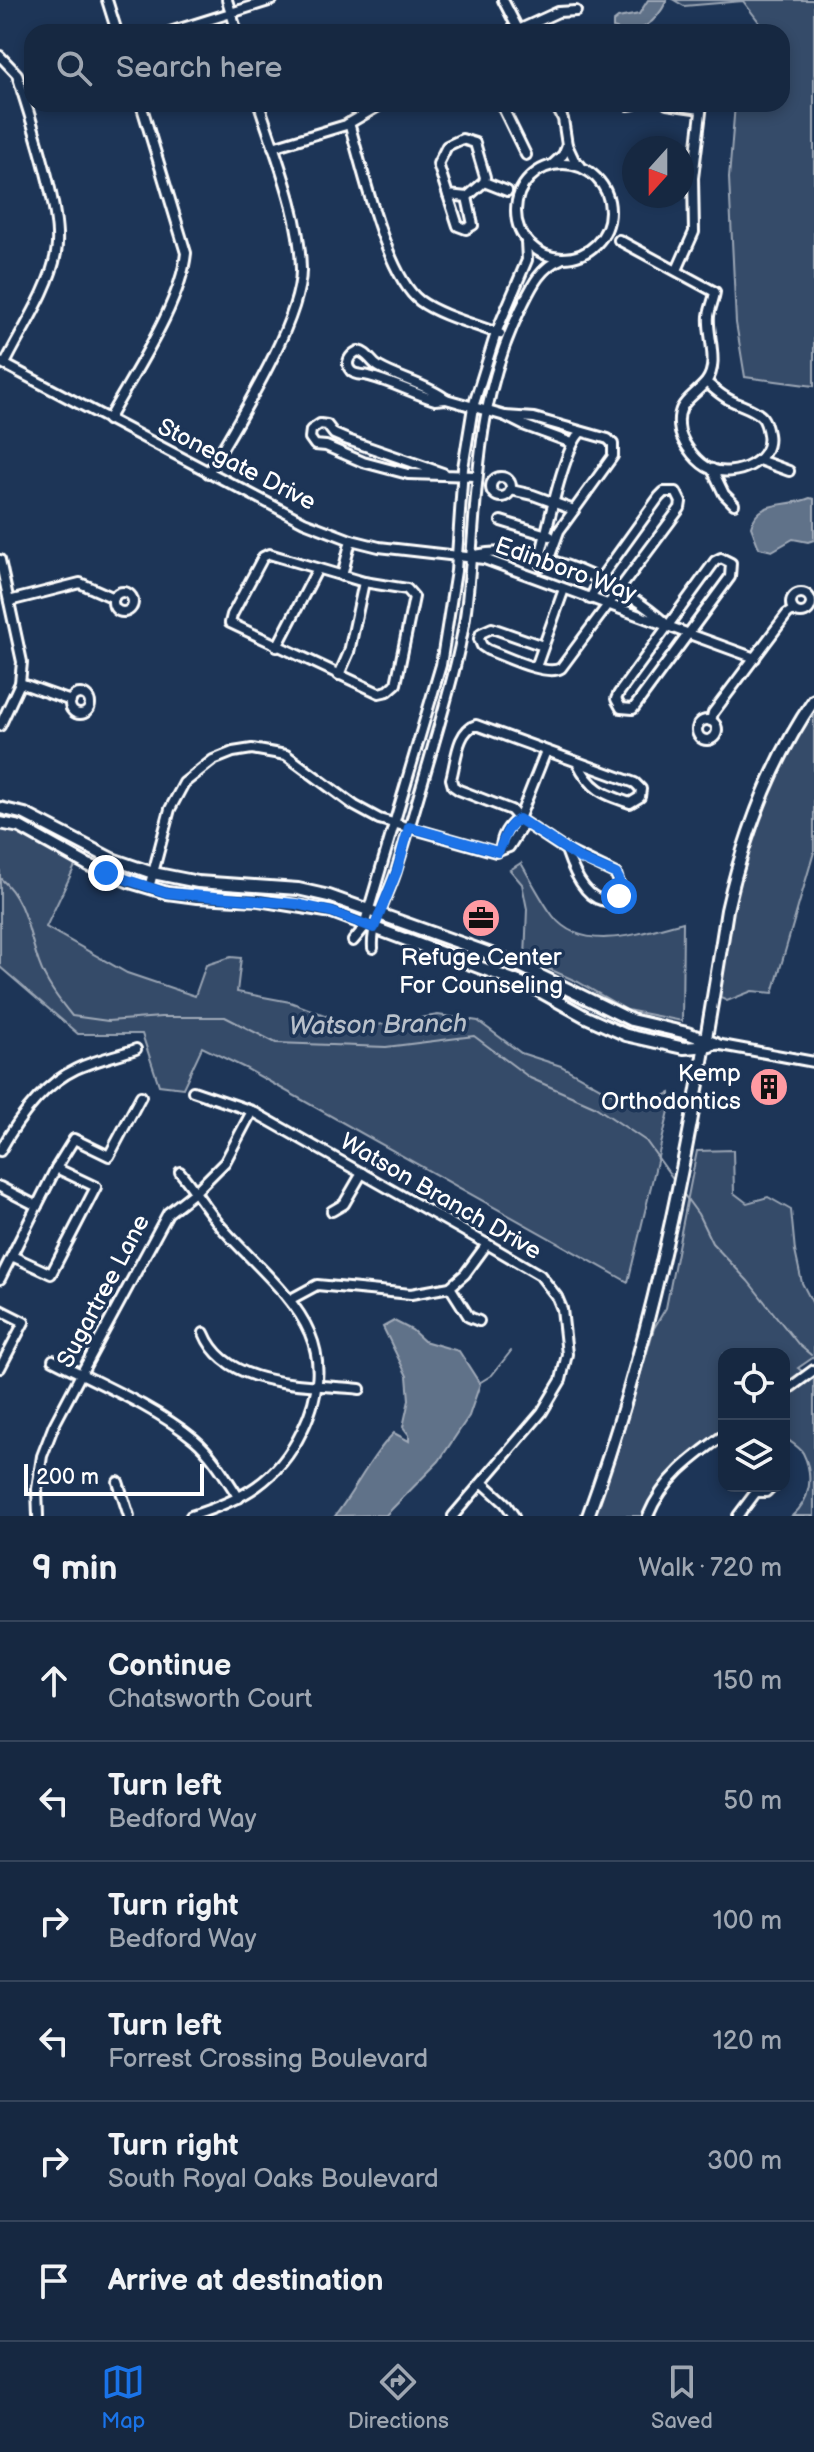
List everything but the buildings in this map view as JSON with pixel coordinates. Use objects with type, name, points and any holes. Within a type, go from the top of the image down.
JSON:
[{"type":"main road","points":[[588,1516],[638,1362],[670,1227],[708,1044],[727,910],[749,828],[778,760],[814,700]]},
{"type":"main road","points":[[0,808],[25,814],[112,859],[153,873],[198,882],[298,889],[329,896],[508,960],[631,1020],[708,1044]]},
{"type":"main road","points":[[0,823],[20,827],[106,873],[149,888],[197,897],[296,904],[332,912],[532,987],[626,1035],[684,1048],[708,1044]]},
{"type":"street","points":[[107,0],[114,24]]},
{"type":"street","points":[[227,0],[235,24]]},
{"type":"street","points":[[196,24],[272,0]]},
{"type":"street","points":[[503,0],[514,24]]},
{"type":"street","points":[[532,24],[558,12],[576,11]]},
{"type":"street","points":[[0,56],[17,74],[24,100]]},
{"type":"street","points":[[2,363],[46,282],[57,249],[56,220],[27,112]]},
{"type":"street","points":[[108,420],[168,308],[186,253],[143,112]]},
{"type":"street","points":[[208,473],[250,399],[288,322],[301,271],[295,219],[262,112]]},
{"type":"street","points":[[273,147],[349,123],[368,112]]},
{"type":"street","points":[[505,112],[526,155]]},
{"type":"street","points":[[353,941],[380,915],[397,871],[457,657],[472,556],[476,476],[486,411],[508,337],[545,267],[561,259],[583,255],[600,242],[609,223],[610,201],[606,191],[601,182],[574,160],[559,112]]},
{"type":"street","points":[[694,173],[700,112]]},
{"type":"street","points":[[349,123],[389,256],[399,277],[420,301],[508,337]]},
{"type":"street","points":[[448,195],[467,197],[484,182],[475,143],[462,139],[443,152],[438,164],[448,195],[458,226],[466,229],[473,225],[467,197]]},
{"type":"street","points":[[516,210],[525,183],[552,165],[563,155],[567,145]]},
{"type":"street","points":[[552,165],[584,169]]},
{"type":"street","points":[[373,948],[367,910],[441,665],[458,555],[463,475],[473,407],[496,333],[527,260],[526,241],[507,191],[484,182]]},
{"type":"street","points":[[507,191],[525,183]]},
{"type":"street","points":[[677,270],[693,239],[694,198]]},
{"type":"street","points":[[609,223],[619,240],[715,292],[709,315],[712,361],[706,382],[685,400],[680,415],[681,433],[687,447],[712,469],[724,494],[734,504]]},
{"type":"street","points":[[600,242],[619,240]]},
{"type":"street","points":[[526,241],[548,256],[561,259]]},
{"type":"street","points":[[446,399],[435,400],[369,375],[352,372],[348,365],[349,358],[362,352],[374,364],[446,399],[505,416],[572,443]]},
{"type":"street","name":"Stonegate Drive","points":[[2,363],[304,522],[351,540],[389,548],[472,556]]},
{"type":"street","points":[[369,375],[374,364]]},
{"type":"street","points":[[706,382],[723,397],[758,413],[765,420],[769,438],[768,450],[748,466],[712,469]]},
{"type":"street","points":[[505,416],[534,418],[608,439],[613,444],[613,456],[551,536]]},
{"type":"street","points":[[443,473],[337,435],[324,424],[311,430],[310,438],[315,445],[383,468],[408,474],[476,476]]},
{"type":"street","points":[[537,579],[551,536],[555,502],[572,443],[581,432]]},
{"type":"street","points":[[332,449],[337,435]]},
{"type":"street","points":[[383,468],[387,454]]},
{"type":"street","points":[[759,460],[789,471]]},
{"type":"street","points":[[511,490],[574,510]]},
{"type":"street","points":[[543,646],[492,628],[481,633],[479,639],[482,646],[550,672],[561,668],[680,508],[681,502],[676,492],[664,492],[659,497],[600,579],[590,599]]},
{"type":"street","points":[[501,521],[551,536]]},
{"type":"street","points":[[342,576],[351,540]]},
{"type":"street","name":"Edinboro Way","points":[[472,556],[484,553],[543,562],[600,579],[620,590],[667,626]]},
{"type":"street","points":[[276,554],[317,570],[407,589],[414,597],[396,684],[388,691],[379,693],[230,623],[266,555],[276,554]]},
{"type":"street","name":"Edinboro Way","points":[[472,556],[755,658]]},
{"type":"street","points":[[721,558],[727,560],[732,568],[730,577],[633,709],[621,708],[616,699],[619,693],[667,626],[715,561],[721,558]]},
{"type":"street","points":[[0,560],[22,662],[20,683],[0,726]]},
{"type":"street","points":[[277,647],[317,570]]},
{"type":"street","points":[[339,675],[349,652],[364,582]]},
{"type":"street","points":[[9,601],[80,583],[114,598]]},
{"type":"street","points":[[536,667],[564,589]]},
{"type":"street","points":[[0,593],[9,601]]},
{"type":"street","points":[[711,721],[713,713],[793,610]]},
{"type":"street","points":[[20,683],[71,701]]},
{"type":"street","points":[[0,712],[12,701]]},
{"type":"street","points":[[566,850],[571,868],[586,891],[610,902],[616,900],[619,883],[616,874],[566,850],[519,819],[511,810],[459,790],[453,786],[451,779],[463,734],[476,725],[635,783],[641,789],[640,797],[630,803],[603,794],[591,785],[577,762]]},
{"type":"street","points":[[149,888],[175,796],[197,770],[233,752],[252,749],[286,755],[365,813],[498,852],[509,847],[521,828],[519,819],[546,751]]},
{"type":"street","points":[[708,1044],[814,1062]]},
{"type":"street","points":[[0,1151],[18,1120],[58,1080],[76,1069],[136,1049]]},
{"type":"street","name":"Watson Branch Drive","points":[[193,1091],[252,1111],[362,1173],[540,1275],[557,1297],[562,1309],[567,1354],[561,1380],[542,1412],[453,1516]]},
{"type":"street","points":[[0,1279],[74,1139],[109,1156],[141,1096]]},
{"type":"street","name":"Sugartree Lane","points":[[38,1516],[37,1489],[42,1456],[54,1425],[168,1213],[225,1162],[252,1111]]},
{"type":"street","points":[[12,1256],[51,1274],[96,1187],[56,1168]]},
{"type":"street","points":[[180,1172],[222,1228],[291,1299],[314,1343],[318,1384],[311,1414],[293,1449],[266,1481],[239,1498],[191,1516]]},
{"type":"street","points":[[332,1211],[344,1204],[362,1173]]},
{"type":"street","points":[[0,1187],[37,1206]]},
{"type":"street","points":[[291,1299],[317,1285],[411,1294],[450,1287],[465,1274],[487,1244]]},
{"type":"street","points":[[450,1287],[469,1317],[479,1321]]},
{"type":"street","points":[[0,1310],[24,1322],[0,1368]]},
{"type":"street","points":[[204,1333],[210,1348],[243,1372],[262,1379],[360,1389]]},
{"type":"street","points":[[53,1360],[154,1413],[194,1440],[217,1465],[239,1498]]},
{"type":"street","points":[[790,1388],[814,1370]]},
{"type":"street","points":[[651,1515],[667,1480],[718,1439]]},
{"type":"street","points":[[118,1482],[129,1516]]},
{"type":"street","points":[[483,1483],[514,1516]]},
{"type":"street","points":[[738,1516],[753,1492]]},
{"type":"shaded area","points":[[648,0],[667,0],[648,24],[613,24],[618,18],[639,14]]},
{"type":"shaded area","points":[[674,0],[814,0],[814,386],[745,377],[736,323],[729,178],[734,112],[790,112],[790,24],[758,24],[743,1],[684,6]]},
{"type":"shaded area","points":[[814,499],[814,540],[793,539],[772,551],[759,548],[751,527],[760,512],[775,505]]},
{"type":"shaded area","points":[[814,700],[814,852],[773,993],[752,991],[727,1001],[714,995],[749,828]]},
{"type":"shaded area","points":[[0,823],[76,864],[46,927],[127,973],[195,996],[206,965],[231,957],[241,958],[237,992],[290,1002],[359,1028],[438,1015],[478,1021],[521,1053],[561,1066],[606,1091],[643,1105],[670,1093],[670,1107],[628,1282],[202,1047],[183,1088],[159,1085],[142,1034],[78,1034],[0,967]]},
{"type":"shaded area","points":[[521,863],[553,916],[580,935],[597,938],[633,935],[683,922],[682,1021],[627,1010],[578,982],[525,958],[527,909],[522,884],[510,870]]},
{"type":"shaded area","points":[[733,1150],[734,1193],[747,1203],[768,1197],[791,1210],[802,1283],[814,1306],[814,1357],[798,1368],[807,1375],[814,1370],[814,1516],[792,1516],[807,1495],[809,1470],[803,1453],[790,1442],[790,1348],[718,1348],[718,1439],[689,1460],[647,1516],[595,1516],[654,1328],[666,1308],[697,1151]]},
{"type":"shaded area","points":[[394,1321],[412,1330],[424,1341],[459,1351],[480,1384],[469,1416],[439,1461],[386,1515],[335,1516],[394,1433],[409,1441],[403,1427],[409,1400],[407,1376],[383,1327]]},
{"type":"waterway","name":"Watson Branch","points":[[0,878],[16,896],[45,977],[72,1016],[108,1021],[225,1017],[276,1043],[386,1047],[474,1036],[530,1078],[594,1106],[646,1141],[674,1180]]},
{"type":"waterway","name":"Watson Branch","points":[[682,1192],[698,1214],[712,1243],[811,1355]]},
{"type":"waterway","points":[[479,1383],[492,1375],[511,1351]]},
{"type":"place","name":"Refuge Center For Counseling","points":[[481,918]]},
{"type":"place","name":"Kemp Orthodontics","points":[[769,1087]]},
{"type":"route","points":[[106,873],[167,893],[296,904],[332,912],[374,928],[397,871],[409,827],[498,852],[504,835],[519,819],[581,859],[616,874],[619,896]]}]
